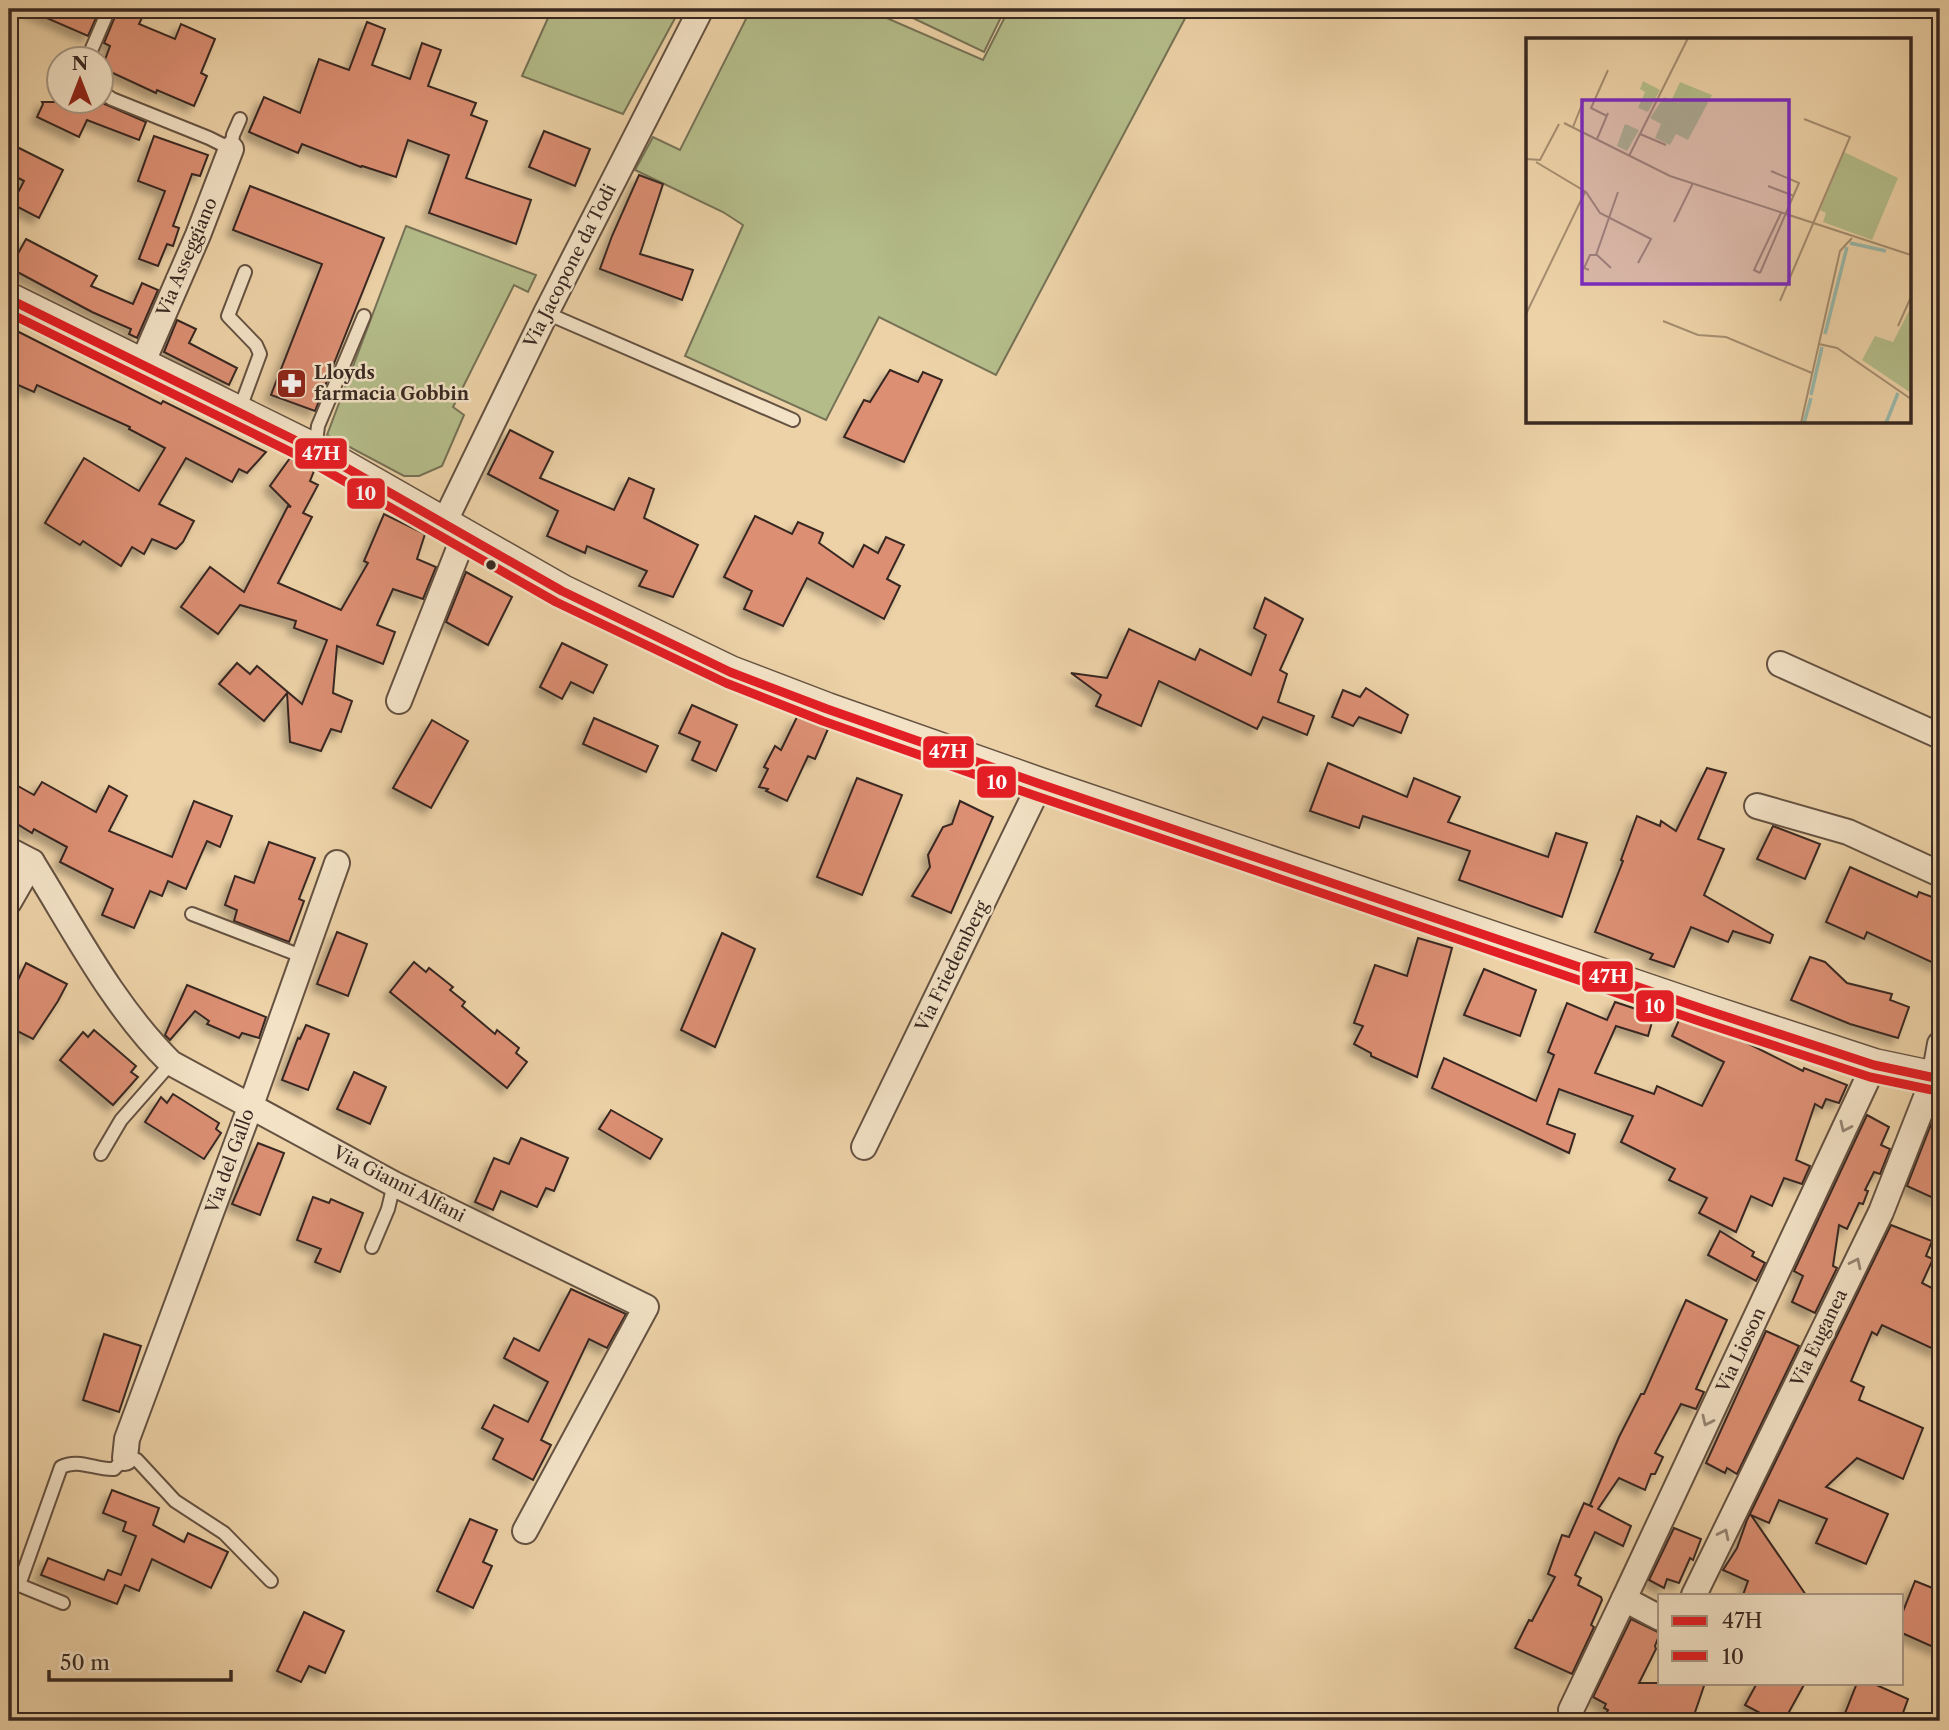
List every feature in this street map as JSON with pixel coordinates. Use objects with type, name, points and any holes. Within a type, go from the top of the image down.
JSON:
[{"type":"street","name":"Via Jacopone da Todi","points":[[399,701],[454,531],[546,313],[701,9]]},
{"type":"street","name":"Via Asseggiano","points":[[142,364],[198,235],[231,149]]},
{"type":"street","points":[[9,299],[315,450],[562,591],[730,672],[1040,784],[1874,1065],[1937,1078],[1940,1044]]},
{"type":"street","points":[[1780,664],[1940,736]]},
{"type":"street","name":"Via Friedemberg","points":[[864,1147],[1040,784]]},
{"type":"street","points":[[1757,806],[1848,832],[1940,874]]},
{"type":"street","points":[[9,850],[32,862],[9,902]]},
{"type":"street","name":"Via Gianni Alfani","points":[[32,862],[122,1007],[146,1038],[171,1063],[394,1184],[646,1307],[525,1531]]},
{"type":"street","name":"Via del Gallo","points":[[125,1458],[127,1439],[337,863]]},
{"type":"street","name":"Via Lioson","points":[[1571,1710],[1874,1065]]},
{"type":"street","name":"Via Euganea","points":[[1694,1594],[1881,1212],[1937,1078]]},
{"type":"street","points":[[1624,1599],[1658,1617]]},
{"type":"lane","points":[[94,46],[109,9]]},
{"type":"lane","points":[[116,101],[231,149],[233,135],[240,119]]},
{"type":"lane","points":[[239,411],[260,354],[256,345],[228,316],[245,272]]},
{"type":"lane","points":[[546,313],[793,420]]},
{"type":"lane","points":[[315,450],[318,426],[364,316]]},
{"type":"lane","points":[[192,914],[304,957]]},
{"type":"lane","points":[[101,1154],[121,1120],[171,1063]]},
{"type":"lane","points":[[372,1247],[388,1209],[394,1184]]},
{"type":"lane","points":[[64,1603],[19,1585],[61,1467],[76,1462],[114,1469],[125,1458],[137,1460],[175,1501],[224,1533],[271,1581]]},
{"type":"green space","points":[[552,9],[680,9],[623,114],[522,76]]},
{"type":"green space","points":[[751,9],[866,9],[983,60],[1009,9],[1190,9],[996,375],[879,317],[826,420],[685,356],[743,225],[723,212],[635,170],[653,137],[680,150]]},
{"type":"green space","points":[[894,9],[1005,9],[984,52]]},
{"type":"green space","points":[[406,226],[536,275],[528,292],[514,285],[453,407],[464,415],[442,466],[419,476],[404,476],[327,435]]},
{"type":"building","points":[[26,9],[100,9],[88,36]]},
{"type":"building","points":[[118,9],[146,9],[139,24],[175,39],[181,24],[215,39],[201,73],[207,76],[194,106],[157,90],[156,93],[116,74],[116,46],[104,43]]},
{"type":"building","points":[[367,22],[385,29],[372,65],[410,79],[422,43],[441,50],[428,86],[476,103],[471,115],[487,121],[466,178],[531,200],[516,244],[429,213],[449,155],[408,140],[396,177],[361,167],[302,144],[298,153],[249,132],[264,97],[300,113],[319,59],[349,70]]},
{"type":"building","points":[[42,102],[46,102],[46,116],[116,116],[116,109],[146,122],[139,140],[87,120],[79,137],[37,117]]},
{"type":"building","points":[[544,131],[590,149],[575,186],[529,167]]},
{"type":"building","points":[[154,136],[208,155],[200,176],[192,174],[173,226],[179,228],[173,246],[167,244],[158,266],[139,259],[165,191],[138,181]]},
{"type":"building","points":[[9,143],[63,170],[39,218],[12,204],[24,181],[9,173]]},
{"type":"building","points":[[639,175],[663,184],[640,254],[693,270],[682,300],[600,269]]},
{"type":"building","points":[[250,186],[384,238],[315,411],[271,395],[322,264],[233,230]]},
{"type":"building","points":[[26,239],[97,276],[91,286],[133,304],[142,283],[158,290],[137,338],[129,334],[131,329],[92,312],[10,268]]},
{"type":"building","points":[[177,320],[196,329],[189,343],[237,368],[229,385],[164,352]]},
{"type":"building","points":[[9,327],[161,404],[163,401],[266,452],[247,473],[239,469],[232,482],[186,458],[159,504],[194,521],[183,542],[176,549],[152,539],[144,554],[132,547],[121,566],[83,541],[80,545],[45,523],[84,458],[139,491],[165,448],[129,429],[130,427],[37,385],[34,392],[9,381]]},
{"type":"building","points":[[890,370],[918,382],[923,372],[942,380],[904,462],[844,437],[864,400],[870,402]]},
{"type":"building","points":[[510,430],[553,452],[540,478],[614,510],[629,478],[654,489],[644,518],[698,545],[673,597],[639,586],[647,571],[587,546],[585,553],[547,536],[558,511],[488,474]]},
{"type":"building","points":[[290,458],[314,471],[310,481],[318,485],[303,513],[312,517],[278,583],[341,610],[368,563],[364,561],[384,514],[425,534],[417,559],[436,567],[423,599],[393,589],[377,625],[395,632],[383,664],[337,646],[333,693],[352,701],[341,732],[331,729],[321,751],[290,742],[287,693],[264,721],[219,684],[237,663],[250,674],[257,666],[302,704],[327,640],[294,628],[296,621],[240,605],[218,634],[181,607],[210,567],[244,592],[288,506],[291,507],[270,486]]},
{"type":"building","points":[[755,516],[792,534],[798,522],[823,533],[819,543],[853,567],[864,545],[878,553],[886,537],[904,545],[887,579],[900,586],[884,619],[807,578],[783,626],[744,609],[752,591],[724,577]]},
{"type":"building","points":[[466,572],[512,597],[488,645],[446,622]]},
{"type":"building","points":[[1265,598],[1303,619],[1280,670],[1287,674],[1278,702],[1314,716],[1307,735],[1263,717],[1257,729],[1159,681],[1141,726],[1096,706],[1101,695],[1071,673],[1107,678],[1129,629],[1195,660],[1200,649],[1251,675],[1266,635],[1254,628]]},
{"type":"building","points":[[562,643],[607,665],[593,693],[571,682],[562,699],[540,687]]},
{"type":"building","points":[[1366,688],[1408,715],[1401,733],[1359,717],[1353,726],[1332,717],[1343,690],[1360,697]]},
{"type":"building","points":[[692,705],[737,725],[716,771],[692,760],[700,742],[679,733]]},
{"type":"building","points":[[797,717],[828,729],[815,759],[808,756],[787,801],[766,791],[768,789],[759,787],[768,769],[764,767],[775,746],[781,750]]},
{"type":"building","points":[[594,718],[658,746],[646,772],[583,744]]},
{"type":"building","points":[[432,720],[468,741],[431,808],[393,788]]},
{"type":"building","points":[[1328,763],[1407,797],[1414,778],[1460,797],[1448,822],[1548,857],[1556,833],[1587,843],[1562,917],[1459,880],[1470,851],[1363,816],[1359,828],[1310,811]]},
{"type":"building","points":[[1707,768],[1726,773],[1698,839],[1724,849],[1704,895],[1773,935],[1770,943],[1733,931],[1728,942],[1691,927],[1674,967],[1650,959],[1653,954],[1595,932],[1623,861],[1621,860],[1637,816],[1660,826],[1661,821],[1676,831]]},
{"type":"building","points":[[857,778],[902,795],[862,895],[817,877]]},
{"type":"building","points":[[9,781],[34,795],[42,782],[96,812],[109,786],[127,796],[109,831],[172,857],[194,801],[232,816],[220,847],[207,841],[186,889],[168,881],[162,896],[150,891],[134,928],[102,915],[113,889],[60,862],[67,847],[34,829],[32,833],[9,819]]},
{"type":"building","points":[[960,801],[993,817],[951,913],[912,896],[930,867],[928,855],[943,827],[952,824]]},
{"type":"building","points":[[1773,826],[1820,844],[1805,879],[1757,859]]},
{"type":"building","points":[[269,842],[315,858],[299,899],[304,901],[289,942],[234,921],[237,910],[225,905],[235,876],[254,883]]},
{"type":"building","points":[[1850,867],[1917,897],[1919,892],[1940,900],[1940,966],[1867,932],[1864,939],[1826,922]]},
{"type":"building","points":[[337,932],[367,944],[348,996],[317,984]]},
{"type":"building","points":[[722,933],[755,949],[715,1047],[681,1030]]},
{"type":"building","points":[[1418,938],[1452,948],[1417,1077],[1371,1056],[1371,1053],[1354,1044],[1363,1026],[1354,1023],[1375,965],[1407,976]]},
{"type":"building","points":[[1810,957],[1825,962],[1847,983],[1892,994],[1890,1000],[1909,1007],[1898,1038],[1850,1024],[1791,1000]]},
{"type":"building","points":[[414,962],[426,972],[429,968],[453,987],[450,990],[465,1002],[462,1006],[495,1034],[497,1030],[519,1048],[516,1053],[527,1062],[507,1088],[390,992]]},
{"type":"building","points":[[26,963],[67,984],[33,1039],[9,1027],[9,1009]]},
{"type":"building","points":[[1484,969],[1536,990],[1520,1036],[1464,1015]]},
{"type":"building","points":[[187,985],[266,1017],[259,1038],[242,1033],[239,1038],[207,1024],[209,1021],[195,1011],[170,1040],[165,1035]]},
{"type":"building","points":[[1615,1002],[1654,1015],[1648,1036],[1616,1026],[1595,1073],[1654,1094],[1657,1086],[1702,1106],[1724,1062],[1672,1036],[1679,1020],[1745,1042],[1803,1071],[1804,1068],[1847,1085],[1839,1103],[1826,1099],[1822,1108],[1815,1104],[1796,1160],[1810,1166],[1802,1184],[1784,1178],[1772,1206],[1751,1196],[1736,1232],[1699,1213],[1707,1198],[1669,1180],[1675,1169],[1621,1142],[1633,1116],[1559,1089],[1547,1124],[1575,1134],[1569,1153],[1432,1088],[1444,1058],[1536,1101],[1554,1055],[1548,1052],[1567,1003],[1607,1020]]},
{"type":"building","points":[[306,1025],[329,1034],[308,1090],[282,1080],[298,1038],[300,1039]]},
{"type":"building","points":[[94,1030],[136,1066],[131,1072],[138,1077],[113,1105],[60,1060],[83,1032],[88,1037]]},
{"type":"building","points":[[354,1072],[386,1087],[370,1124],[337,1109]]},
{"type":"building","points":[[173,1094],[219,1123],[216,1129],[221,1133],[204,1159],[145,1122],[161,1097],[167,1103]]},
{"type":"building","points":[[1940,1105],[1940,1201],[1907,1186]]},
{"type":"building","points":[[611,1110],[662,1139],[650,1159],[599,1129]]},
{"type":"building","points":[[1867,1115],[1889,1127],[1881,1145],[1890,1149],[1880,1174],[1874,1172],[1865,1190],[1868,1191],[1863,1204],[1859,1203],[1847,1229],[1839,1225],[1833,1266],[1837,1268],[1815,1313],[1792,1302],[1803,1276],[1794,1271]]},
{"type":"building","points":[[521,1138],[568,1158],[554,1191],[546,1188],[537,1207],[501,1191],[493,1210],[475,1202],[494,1158],[509,1164]]},
{"type":"building","points":[[258,1143],[284,1153],[260,1215],[232,1204]]},
{"type":"building","points":[[313,1197],[329,1203],[331,1199],[363,1213],[340,1272],[315,1262],[321,1249],[297,1240]]},
{"type":"building","points":[[1891,1225],[1932,1241],[1926,1256],[1933,1259],[1922,1283],[1940,1292],[1940,1352],[1882,1325],[1877,1335],[1872,1332],[1851,1381],[1864,1387],[1859,1400],[1923,1428],[1903,1479],[1857,1458],[1826,1487],[1888,1514],[1866,1564],[1816,1543],[1827,1519],[1779,1500],[1769,1523],[1751,1515],[1805,1594],[1743,1594],[1748,1581],[1723,1570],[1737,1548],[1747,1520]]},
{"type":"building","points":[[1720,1231],[1754,1252],[1752,1256],[1765,1263],[1756,1281],[1708,1255]]},
{"type":"building","points":[[571,1289],[626,1314],[607,1348],[589,1339],[541,1440],[551,1445],[533,1480],[493,1459],[503,1439],[482,1428],[494,1405],[528,1422],[548,1382],[504,1358],[514,1338],[539,1351]]},
{"type":"building","points":[[1686,1300],[1727,1320],[1696,1389],[1704,1392],[1696,1409],[1681,1404],[1655,1453],[1663,1457],[1655,1474],[1651,1474],[1645,1490],[1619,1478],[1598,1509],[1631,1526],[1623,1546],[1595,1532],[1575,1575],[1581,1578],[1578,1585],[1602,1600],[1591,1625],[1594,1627],[1572,1674],[1515,1648],[1555,1577],[1548,1574],[1562,1535],[1569,1537],[1584,1503],[1593,1507],[1590,1505],[1619,1437],[1641,1394],[1644,1394]]},
{"type":"building","points":[[1766,1331],[1799,1346],[1737,1474],[1727,1468],[1725,1473],[1706,1463]]},
{"type":"building","points":[[104,1334],[141,1346],[119,1412],[83,1400]]},
{"type":"building","points":[[112,1490],[159,1508],[153,1525],[184,1542],[188,1533],[228,1552],[211,1588],[152,1559],[139,1591],[125,1585],[117,1604],[41,1575],[48,1558],[104,1580],[108,1570],[121,1575],[136,1536],[123,1531],[126,1522],[103,1513]]},
{"type":"building","points":[[470,1519],[497,1530],[483,1562],[492,1566],[473,1608],[437,1591]]},
{"type":"building","points":[[1674,1528],[1701,1539],[1693,1560],[1690,1558],[1679,1583],[1667,1579],[1664,1588],[1649,1580]]},
{"type":"building","points":[[1915,1581],[1940,1591],[1940,1650],[1904,1634],[1904,1609]]},
{"type":"building","points":[[304,1612],[344,1631],[325,1673],[309,1666],[301,1682],[277,1671]]},
{"type":"building","points":[[1631,1619],[1658,1632],[1656,1649],[1639,1683],[1705,1684],[1692,1721],[1603,1721],[1608,1710],[1604,1708],[1606,1704],[1593,1697]]},
{"type":"building","points":[[1756,1684],[1804,1684],[1784,1721],[1775,1721],[1745,1705]]},
{"type":"building","points":[[1857,1684],[1874,1684],[1908,1699],[1900,1721],[1842,1721]]},
{"type":"transit line","name":"47H","points":[[9,299],[315,450],[562,591],[730,672],[1040,784],[1706,1010],[1874,1065],[1940,1079]]},
{"type":"transit line","name":"10","points":[[9,313],[309,461],[556,602],[726,683],[823,721],[1036,796],[1702,1022],[1870,1077],[1937,1091]]},
{"type":"place","name":"Lloyds farmacia Gobbin","points":[[291,383]]}]
